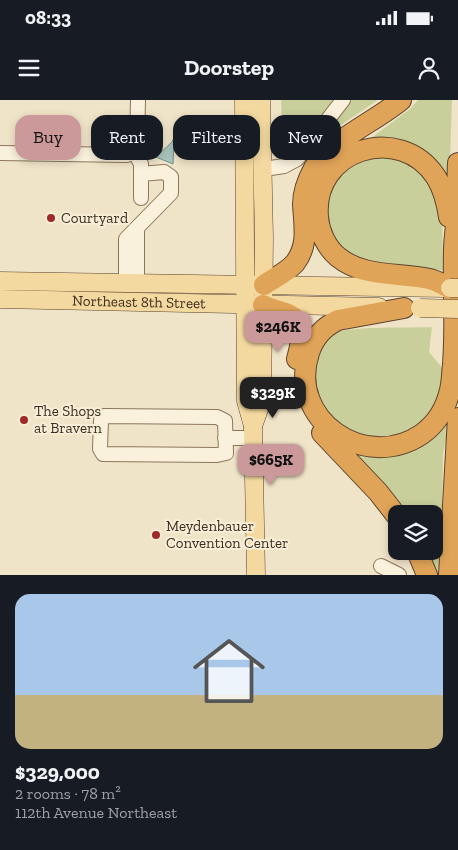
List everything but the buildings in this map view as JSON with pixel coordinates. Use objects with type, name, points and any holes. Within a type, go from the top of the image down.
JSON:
[{"type":"highway","points":[[389,505],[310,420],[302,405],[296,381],[297,360],[302,340],[301,328],[296,319],[269,309],[254,295],[294,264],[299,256],[305,239],[304,196],[309,177],[316,166],[339,143],[401,100]]},
{"type":"highway","points":[[454,248],[446,199],[437,178],[422,162],[410,154],[398,149],[381,147],[361,150],[339,163],[324,182],[317,208],[319,224],[329,246],[337,256],[360,270],[418,283],[430,279],[454,288]]},
{"type":"highway","points":[[412,308],[338,320],[324,328],[314,340],[306,365],[308,391],[320,418],[339,436],[362,446],[380,448],[401,444],[423,433],[436,420],[447,402],[451,389],[454,347],[454,248],[458,163]]},
{"type":"highway","points":[[454,347],[458,376]]},
{"type":"highway","points":[[449,575],[458,418]]},
{"type":"highway","points":[[421,560],[427,575]]},
{"type":"main road","points":[[244,100],[238,211],[254,295],[262,401],[253,432]]},
{"type":"main road","points":[[256,575],[253,432],[246,401],[245,325],[254,295],[264,169],[261,100]]},
{"type":"main road","name":"Northeast 8th Street","points":[[0,281],[132,283],[412,308],[458,309]]},
{"type":"main road","name":"Northeast 8th Street","points":[[0,299],[223,304],[254,295],[418,283]]},
{"type":"main road","points":[[223,304],[230,313],[245,325]]},
{"type":"street","points":[[138,100],[138,115]]},
{"type":"street","points":[[264,169],[284,166],[297,159],[343,100]]},
{"type":"street","points":[[0,153],[91,151]]},
{"type":"street","points":[[139,160],[141,164],[141,198]]},
{"type":"street","points":[[132,283],[137,228],[171,193],[171,177],[164,172],[141,174]]},
{"type":"street","points":[[104,416],[218,418],[225,421],[225,438],[226,453],[218,455],[103,454],[100,449],[101,420],[104,416]]},
{"type":"street","points":[[225,438],[253,432]]},
{"type":"street","points":[[381,566],[399,575]]},
{"type":"green space","points":[[281,100],[378,100],[341,125],[341,115],[282,115]]},
{"type":"green space","points":[[418,100],[452,100],[449,190],[440,173],[367,141],[410,109]]},
{"type":"green space","points":[[366,158],[394,158],[410,164],[428,176],[442,209],[443,270],[376,264],[359,259],[337,243],[332,235],[327,218],[331,190],[343,172]]},
{"type":"green space","points":[[432,327],[429,352],[444,370],[442,398],[426,421],[394,438],[365,437],[340,424],[323,406],[311,377],[323,347],[335,333],[366,328]]},
{"type":"green space","points":[[451,415],[443,454],[442,505],[397,505],[351,455],[355,448],[384,458],[399,455],[423,445],[438,435]]},
{"type":"green space","points":[[426,560],[441,560],[441,575],[432,575]]},
{"type":"water","points":[[173,140],[173,164],[163,160],[163,150]]},
{"type":"place","name":"Courtyard","points":[[51,218]]},
{"type":"place","name":"The Shops at Bravern","points":[[24,420]]},
{"type":"place","name":"Meydenbauer Convention Center","points":[[156,535]]}]
